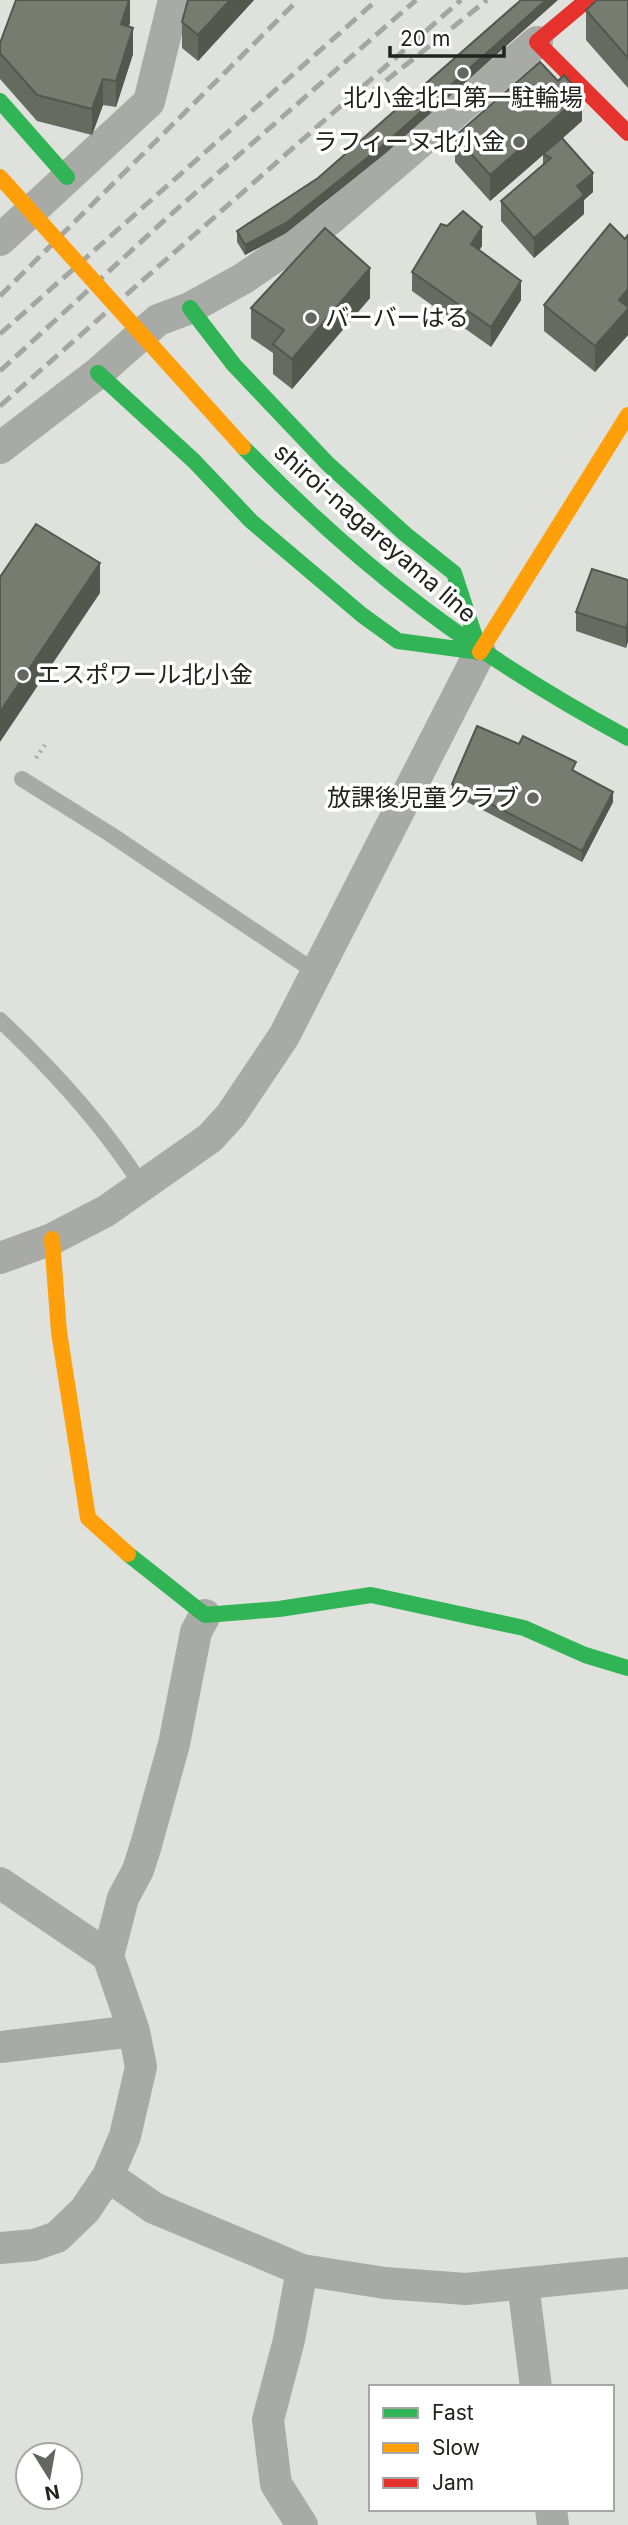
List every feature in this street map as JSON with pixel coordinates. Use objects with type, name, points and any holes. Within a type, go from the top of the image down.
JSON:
[{"type":"main road","points":[[587,0],[537,42],[628,132]]},
{"type":"main road","points":[[0,101],[67,177]]},
{"type":"main road","name":"shiroi-nagareyama line","points":[[0,177],[278,485],[336,536],[480,652],[628,415]]},
{"type":"main road","points":[[190,308],[234,365],[328,464],[405,534],[454,573],[480,652]]},
{"type":"main road","points":[[98,373],[194,461],[251,521],[362,615],[398,641],[480,652],[628,738]]},
{"type":"main road","points":[[52,1239],[59,1332],[88,1518],[141,1566],[205,1615],[279,1609],[371,1595],[524,1628],[585,1655],[628,1668]]},
{"type":"street","points":[[0,240],[149,102],[174,0]]},
{"type":"street","points":[[0,448],[98,373],[158,320],[190,308],[244,278],[329,220],[537,42]]},
{"type":"street","points":[[0,1258],[52,1239],[106,1211],[210,1138],[231,1115],[284,1037],[480,652]]},
{"type":"street","points":[[0,2248],[34,2245],[57,2237],[85,2210],[108,2176],[125,2136],[141,2067],[134,2031],[107,1956],[123,1898],[138,1870],[149,1832],[174,1744],[196,1632],[205,1615]]},
{"type":"street","points":[[0,1884],[107,1956]]},
{"type":"street","points":[[0,2047],[134,2031]]},
{"type":"street","points":[[108,2176],[154,2208],[302,2270],[385,2283],[466,2289],[628,2273]]},
{"type":"street","points":[[302,2270],[289,2340],[268,2420],[276,2484],[302,2525]]},
{"type":"street","points":[[523,2284],[536,2385]]},
{"type":"lane","points":[[22,779],[110,834],[317,973]]},
{"type":"lane","points":[[0,1020],[34,1052],[118,1147],[142,1185]]},
{"type":"building","points":[[16,0],[129,0],[121,24],[133,28],[116,81],[103,79],[92,109],[37,95],[0,53],[0,43]]},
{"type":"building","points":[[188,0],[230,0],[198,35],[182,22]]},
{"type":"building","points":[[521,0],[546,0],[387,142],[286,223],[245,245],[237,231],[318,178]]},
{"type":"building","points":[[597,0],[628,0],[628,58],[586,10]]},
{"type":"building","points":[[540,62],[558,81],[564,75],[582,95],[490,175],[455,136]]},
{"type":"building","points":[[562,138],[593,173],[577,186],[584,195],[534,238],[501,201],[551,158],[543,154]]},
{"type":"building","points":[[463,211],[482,227],[471,244],[521,281],[491,327],[412,272],[441,224],[447,226]]},
{"type":"building","points":[[610,224],[625,239],[628,235],[628,289],[619,300],[628,309],[595,346],[544,305]]},
{"type":"building","points":[[325,228],[370,268],[292,359],[273,344],[284,330],[251,308]]},
{"type":"building","name":"エスポワール北小金","points":[[36,524],[100,563],[0,712],[0,577]]},
{"type":"building","points":[[592,569],[628,580],[626,628],[576,612]]},
{"type":"building","name":"放課後児童クラブ","points":[[477,726],[519,744],[523,736],[576,762],[572,770],[613,792],[582,851],[452,784]]},
{"type":"railway","points":[[0,296],[298,0]]},
{"type":"railway","points":[[0,334],[377,0]]},
{"type":"railway","points":[[0,371],[168,217],[416,0]]},
{"type":"railway","points":[[0,406],[461,0]]},
{"type":"railway","points":[[353,107],[487,0]]},
{"type":"traffic: fast","points":[[0,101],[67,177]]},
{"type":"traffic: fast","points":[[190,308],[234,365],[328,464],[405,534],[454,573],[480,652]]},
{"type":"traffic: fast","points":[[98,373],[194,461],[251,521],[362,615],[398,641],[480,652]]},
{"type":"traffic: fast","points":[[243,447],[332,533],[424,608],[521,675],[628,738]]},
{"type":"traffic: fast","points":[[128,1554],[205,1615],[279,1609],[371,1595],[524,1628],[585,1655],[628,1668]]},
{"type":"traffic: slow","points":[[0,177],[243,447]]},
{"type":"traffic: slow","points":[[480,652],[628,415]]},
{"type":"traffic: slow","points":[[52,1239],[59,1332],[88,1518],[128,1554]]},
{"type":"traffic: jam","points":[[587,0],[537,42],[628,133]]},
{"type":"place","name":"北小金北口第一駐輪場","points":[[463,73]]},
{"type":"place","name":"ラフィーヌ北小金","points":[[519,142]]},
{"type":"place","name":"バーバーはる","points":[[311,318]]},
{"type":"place","name":"エスポワール北小金","points":[[23,675]]},
{"type":"place","name":"放課後児童クラブ","points":[[533,798]]}]
